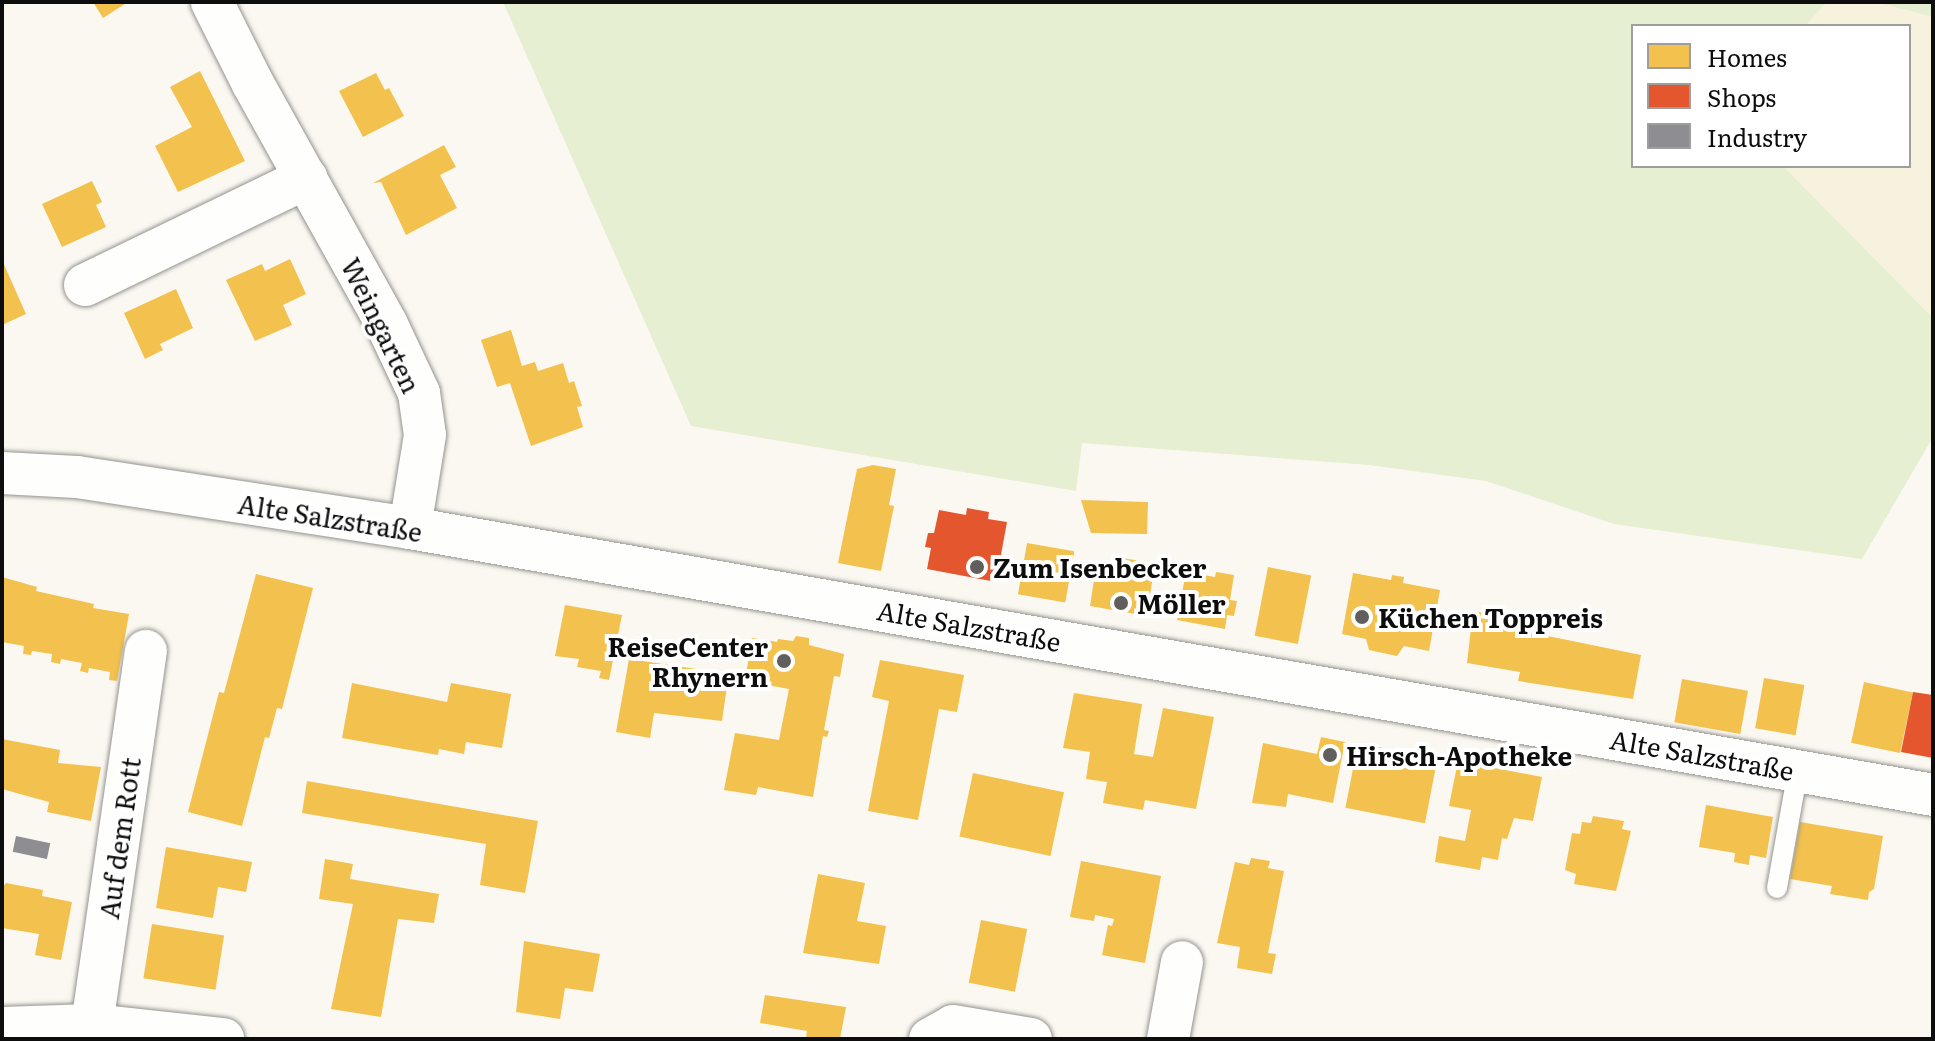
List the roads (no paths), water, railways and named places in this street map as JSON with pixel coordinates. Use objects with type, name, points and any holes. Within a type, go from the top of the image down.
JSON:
[{"type":"street","name":"Weingarten","points":[[212,2],[387,325],[419,393],[425,435],[410,528]]},
{"type":"street","points":[[85,285],[306,178]]},
{"type":"street","name":"Alte Salzstraße","points":[[2,473],[77,477],[410,528],[1933,795]]},
{"type":"street","name":"Auf dem Rott","points":[[92,1025],[146,651]]},
{"type":"street","points":[[1168,1039],[1182,962]]},
{"type":"street","points":[[2,1028],[92,1025],[223,1039]]},
{"type":"street","points":[[930,1039],[953,1026],[1031,1039]]},
{"type":"lane","points":[[1777,888],[1798,770]]},
{"type":"place","name":"Zum Isenbecker","points":[[977,567]]},
{"type":"place","name":"Möller","points":[[1121,603]]},
{"type":"place","name":"Küchen Toppreis","points":[[1362,617]]},
{"type":"place","name":"ReiseCenter Rhynern","points":[[784,661]]},
{"type":"place","name":"Hirsch-Apotheke","points":[[1330,755]]}]
